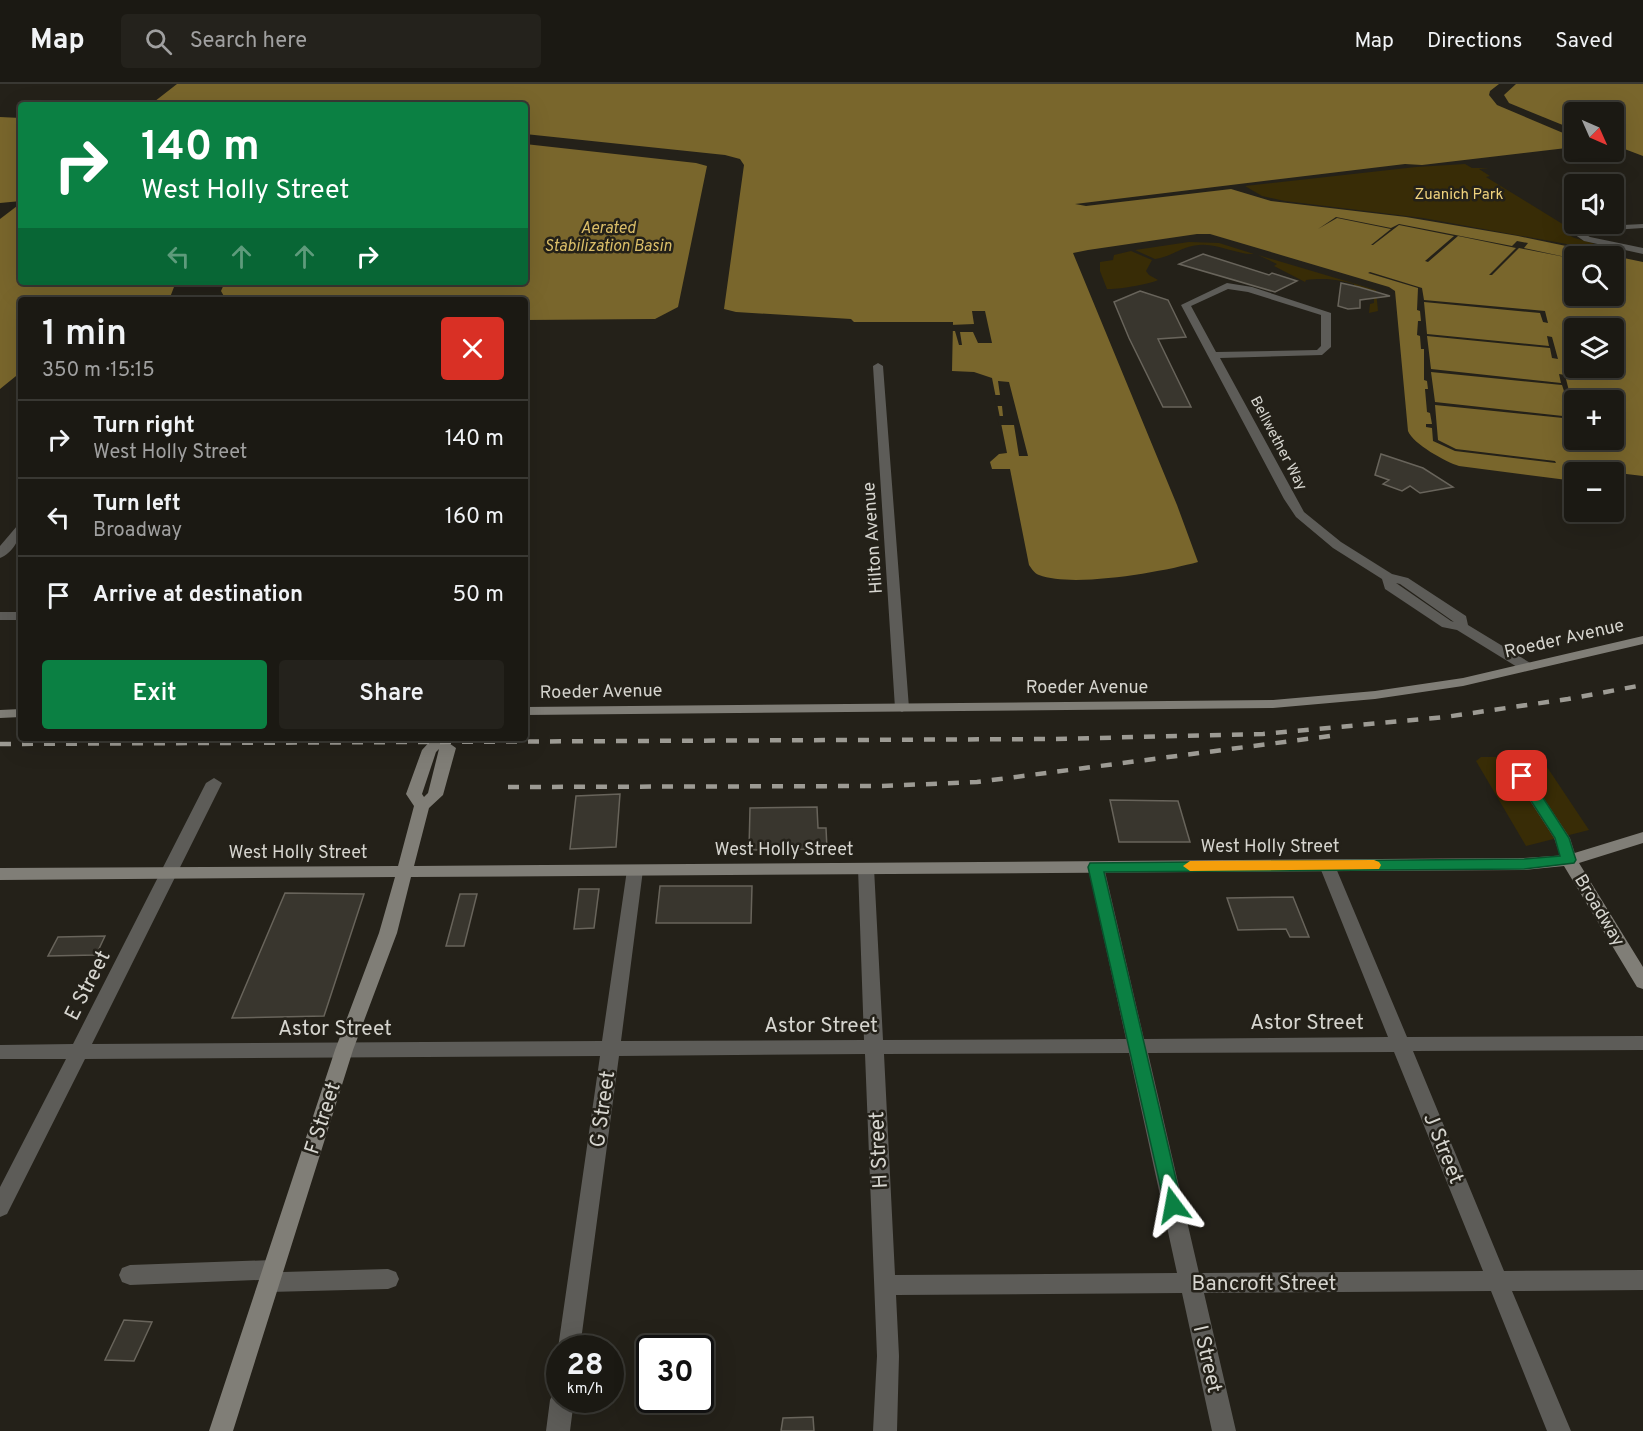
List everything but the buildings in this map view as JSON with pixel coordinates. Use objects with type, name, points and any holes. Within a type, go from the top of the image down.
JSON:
[{"type":"street","points":[[1643,226],[1582,229],[1575,233],[1600,242],[1643,251]]},
{"type":"street","name":"Bellwether Way","points":[[1213,355],[1319,353],[1326,347],[1327,314],[1322,310],[1249,289],[1227,286],[1186,305],[1290,500],[1300,514],[1337,545],[1388,578],[1390,585],[1447,624],[1461,627],[1527,668]]},
{"type":"street","name":"Hilton Avenue","points":[[878,366],[902,708]]},
{"type":"street","points":[[0,554],[18,533]]},
{"type":"street","points":[[0,616],[18,616]]},
{"type":"street","name":"Roeder Avenue","points":[[528,711],[1273,704],[1419,689],[1527,668],[1643,640]]},
{"type":"street","points":[[0,714],[18,713]]},
{"type":"street","name":"F Street","points":[[221,1431],[344,1050],[388,933],[422,806],[435,795],[449,748],[440,741]]},
{"type":"street","name":"Broadway","points":[[1522,776],[1562,838],[1569,860],[1643,982]]},
{"type":"street","name":"E Street","points":[[0,1208],[214,783]]},
{"type":"street","name":"West Holly Street","points":[[0,874],[1524,864],[1569,860],[1642,839]]},
{"type":"street","name":"J Street","points":[[1327,865],[1559,1431]]},
{"type":"street","name":"I Street","points":[[1096,867],[1224,1431]]},
{"type":"street","name":"H Street","points":[[866,868],[888,1356],[885,1431]]},
{"type":"street","name":"G Street","points":[[571,1335],[635,870]]},
{"type":"street","name":"Astor Street","points":[[0,1052],[1643,1042]]},
{"type":"street","points":[[130,1275],[388,1279]]},
{"type":"street","name":"Bancroft Street","points":[[885,1285],[1643,1280]]},
{"type":"street","points":[[558,1431],[560,1413]]},
{"type":"green space","name":"Zuanich Park","points":[[1465,164],[1472,168],[1489,168],[1479,169],[1490,176],[1486,177],[1564,225],[1564,234],[1598,246],[1577,246],[1423,218],[1285,201],[1262,196],[1245,186],[1416,167]]},
{"type":"green space","points":[[1189,242],[1219,243],[1254,254],[1199,245],[1155,259],[1135,250]]},
{"type":"green space","points":[[1131,251],[1152,260],[1146,271],[1158,280],[1118,289],[1107,289],[1100,271],[1100,262],[1113,260],[1114,255]]},
{"type":"green space","points":[[1258,255],[1376,290],[1378,311],[1369,313],[1370,304],[1374,303],[1374,291],[1336,280],[1312,279],[1305,282]]},
{"type":"green space","points":[[1503,752],[1520,756],[1535,767],[1547,767],[1589,830],[1526,846],[1476,761],[1481,757],[1498,757]]},
{"type":"water","points":[[177,84],[1499,84],[1490,91],[1489,95],[1497,105],[1564,133],[1564,148],[1422,165],[1405,164],[1075,204],[1086,206],[1231,189],[1271,201],[1406,217],[1566,246],[1564,246],[1564,306],[1624,306],[1624,258],[1643,262],[1643,476],[1624,474],[1624,462],[1564,462],[1564,480],[1459,466],[1438,457],[1423,447],[1408,431],[1395,291],[1389,287],[1210,234],[1088,250],[1073,253],[1177,505],[1198,562],[1141,574],[1095,579],[1054,579],[1039,575],[1029,565],[1010,469],[992,469],[990,462],[999,454],[1007,453],[992,378],[974,372],[952,371],[953,322],[854,322],[851,319],[736,312],[724,309],[744,165],[740,159],[725,155],[528,134],[528,102],[154,102]]},
{"type":"water","points":[[1516,84],[1643,84],[1643,156],[1624,149],[1624,102],[1564,102],[1564,126],[1509,103],[1504,95]]},
{"type":"water","points":[[0,117],[18,118],[18,201],[0,203]]},
{"type":"water","name":"Aerated Stabilization Basin","points":[[528,144],[707,166],[678,307],[655,319],[528,320],[528,297],[224,297],[221,291],[224,285],[528,285]]},
{"type":"water","points":[[18,205],[18,285],[173,285],[170,297],[18,297],[18,374],[0,389],[0,219]]},
{"type":"pier","points":[[1336,217],[1391,228],[1399,224],[1512,246],[1517,241],[1528,243],[1524,248],[1564,257],[1519,248],[1492,275],[1489,275],[1516,248],[1458,236],[1428,262],[1425,261],[1454,236],[1399,225],[1371,245],[1391,229],[1337,218],[1318,229]]},
{"type":"pier","points":[[1368,273],[1422,288],[1424,300],[1545,311],[1548,323],[1543,322],[1540,313],[1424,302],[1427,334],[1549,346],[1547,336],[1552,337],[1558,359],[1552,358],[1550,348],[1427,336],[1431,369],[1561,383],[1559,374],[1564,375],[1569,390],[1564,391],[1562,385],[1431,372],[1435,402],[1564,416],[1564,418],[1435,405],[1438,440],[1456,449],[1555,461],[1556,463],[1455,451],[1433,441],[1432,428],[1426,427],[1426,424],[1432,424],[1430,413],[1427,412],[1425,389],[1428,389],[1427,381],[1424,380],[1424,349],[1421,349],[1420,336],[1417,335],[1418,321],[1421,321],[1420,311],[1417,310],[1418,288]]},
{"type":"pier","points":[[972,311],[985,311],[992,343],[978,343],[973,332],[960,332],[962,345],[959,345],[955,331],[950,331],[950,325],[974,324]]},
{"type":"pier","points":[[998,381],[1009,382],[1028,456],[1019,456],[1014,425],[999,425],[996,416],[1003,416],[1002,406],[996,406],[994,395],[1000,395]]},
{"type":"railway","points":[[0,744],[1054,739],[1263,734],[1445,717],[1568,699],[1643,685]]},
{"type":"railway","points":[[508,787],[882,786],[977,782],[1330,736]]},
{"type":"slow traffic","points":[[1190,866],[1374,865]]},
{"type":"route","points":[[1173,1205],[1096,867],[1535,864],[1569,860],[1562,838],[1522,776]]}]
